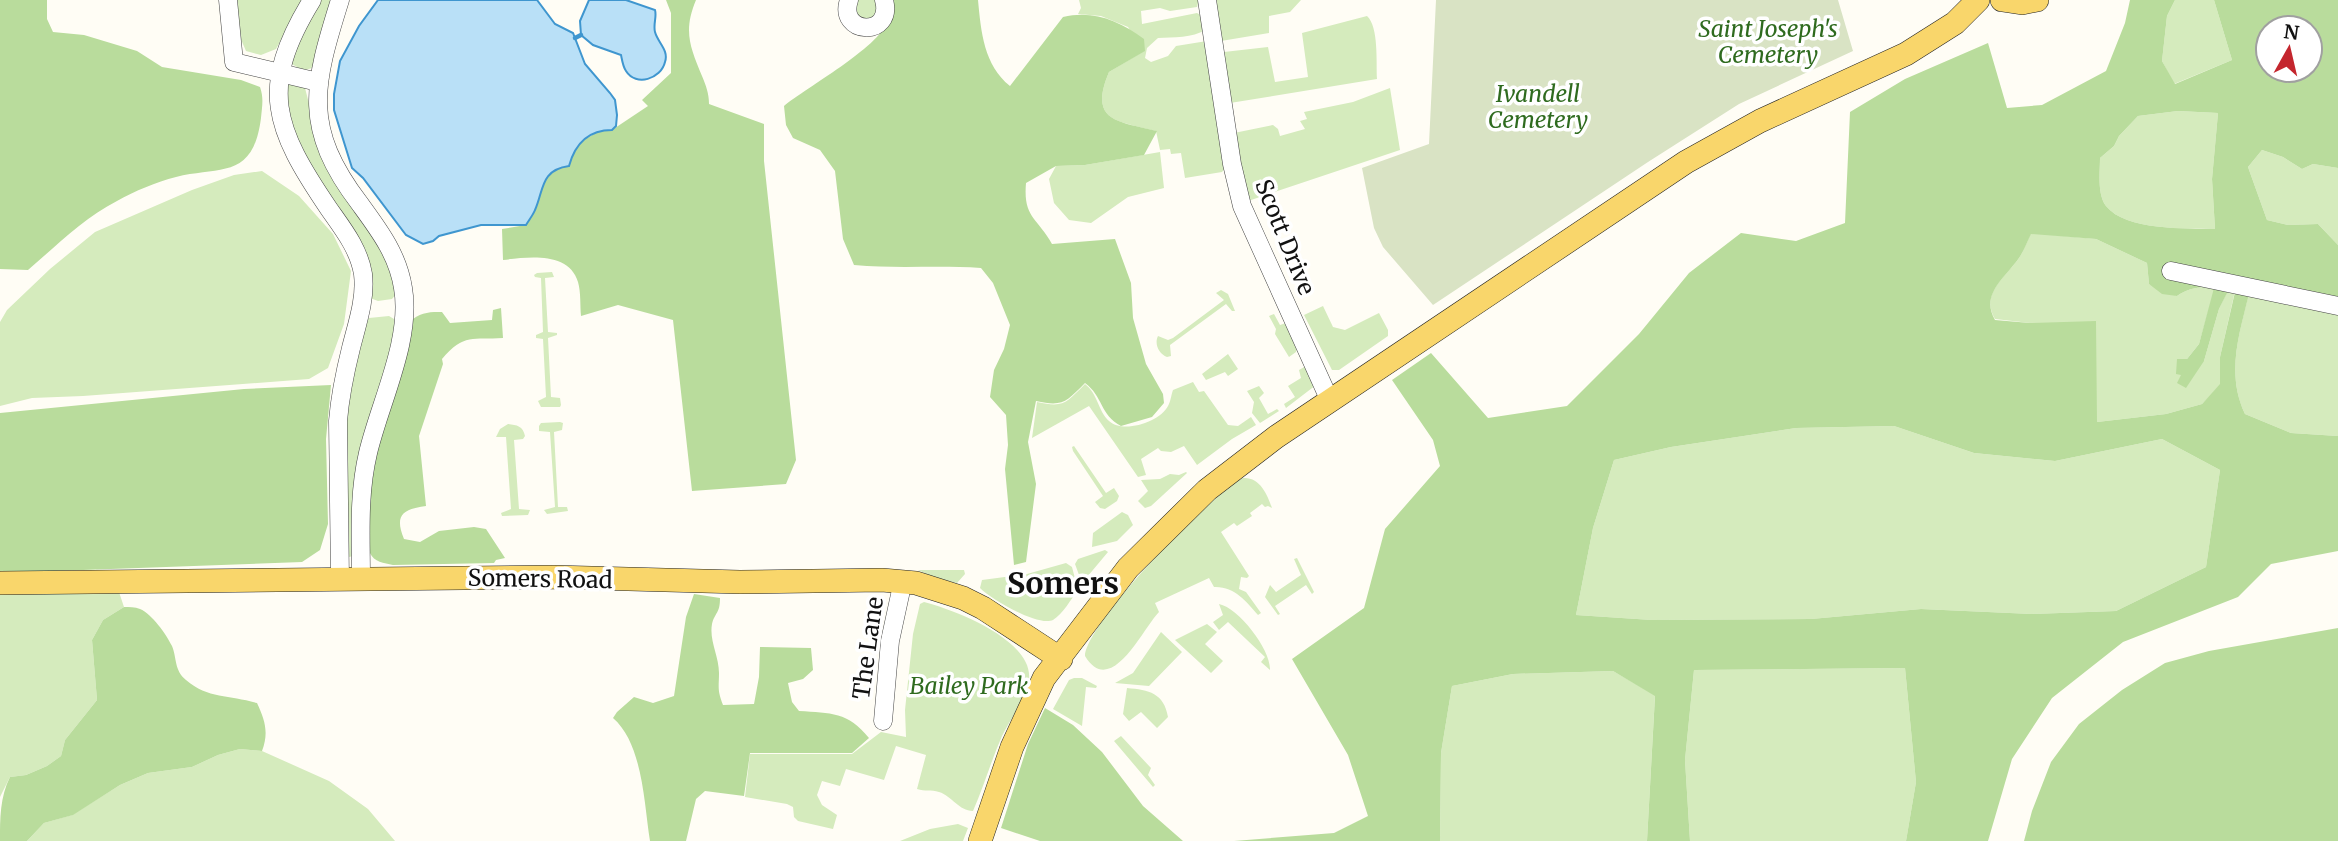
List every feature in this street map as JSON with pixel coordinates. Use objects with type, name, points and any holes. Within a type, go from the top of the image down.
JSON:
[{"type":"main road","points":[[980,841],[1017,735],[1044,678],[1128,568],[1180,514],[1238,464],[1686,162],[1760,121],[1906,54],[1955,23],[1978,0]]},
{"type":"main road","points":[[2002,0],[2022,3],[2037,0]]},
{"type":"main road","name":"Somers Road","points":[[0,583],[554,578],[902,582],[933,587],[983,608],[1061,659]]},
{"type":"street","points":[[228,0],[234,62],[318,82]]},
{"type":"street","points":[[312,0],[292,35],[279,72],[277,90],[284,130],[304,172],[354,246],[363,275],[361,309],[340,396],[338,421],[351,580]]},
{"type":"street","points":[[340,0],[318,82],[317,103],[324,143],[345,184],[384,237],[393,254],[404,291],[405,309],[399,346],[363,480],[360,535],[351,580]]},
{"type":"street","points":[[849,0],[846,11],[848,17],[863,28],[876,25],[881,20],[886,9],[884,0]]},
{"type":"street","name":"Scott Drive","points":[[1207,0],[1232,164],[1242,206],[1329,401]]},
{"type":"street","points":[[2171,271],[2338,306]]},
{"type":"street","name":"The Lane","points":[[883,721],[890,641],[902,582]]},
{"type":"green space","points":[[0,0],[47,0],[47,19],[53,32],[84,35],[137,51],[162,67],[241,80],[260,87],[261,118],[251,152],[232,167],[168,179],[124,197],[82,224],[28,270],[0,269]]},
{"type":"green space","points":[[237,0],[303,0],[276,49],[261,55],[246,51],[240,37]]},
{"type":"green space","points":[[318,0],[334,0],[315,65],[304,69],[292,64],[295,40]]},
{"type":"green space","points":[[666,0],[696,0],[690,21],[690,39],[709,104],[764,124],[764,161],[796,460],[786,484],[692,491],[673,320],[618,305],[581,316],[578,282],[566,265],[535,257],[503,260],[502,229],[526,225],[548,176],[569,166],[574,150],[582,141],[601,130],[612,130],[648,106],[642,100],[671,73],[671,13]]},
{"type":"green space","points":[[856,0],[879,0],[876,18],[866,20],[857,16]]},
{"type":"green space","points":[[888,0],[978,0],[989,58],[1001,78],[1010,86],[1063,17],[1096,16],[1125,27],[1144,39],[1145,51],[1109,72],[1102,101],[1110,116],[1119,121],[1157,131],[1144,155],[1085,165],[1056,166],[1026,183],[1026,195],[1029,211],[1052,244],[1115,239],[1131,283],[1133,318],[1146,364],[1163,394],[1164,403],[1152,417],[1121,426],[1114,422],[1085,383],[1064,401],[1036,401],[1028,442],[1036,484],[1026,562],[1014,565],[1005,469],[1008,445],[1006,415],[990,397],[994,370],[1004,349],[1010,325],[993,283],[981,268],[854,265],[843,239],[835,171],[820,150],[793,138],[786,125],[784,106],[857,55],[881,32],[888,20]]},
{"type":"green space","points":[[1079,0],[1199,0],[1197,7],[1141,11],[1142,24],[1197,13],[1202,16],[1205,30],[1189,36],[1158,38],[1147,48],[1145,58],[1151,62],[1168,56],[1176,46],[1207,41],[1226,167],[1222,172],[1185,178],[1181,153],[1171,154],[1170,149],[1160,150],[1156,131],[1119,121],[1105,110],[1102,101],[1103,88],[1109,72],[1144,51],[1128,27],[1101,16],[1078,14],[1081,8]]},
{"type":"green space","points":[[1214,0],[1301,0],[1290,12],[1269,16],[1269,33],[1221,41]]},
{"type":"green space","name":"Ivandell Cemetery","points":[[1436,0],[1838,0],[1853,51],[1739,104],[1433,305],[1383,247],[1374,228],[1362,168],[1429,144]]},
{"type":"green space","points":[[2130,0],[2175,0],[2167,16],[2162,61],[2175,84],[2232,60],[2214,0],[2338,0],[2338,168],[2313,164],[2302,169],[2283,157],[2262,150],[2248,167],[2267,220],[2288,225],[2318,224],[2338,245],[2338,312],[2249,294],[2238,339],[2235,369],[2239,399],[2245,414],[2291,433],[2338,436],[2338,551],[2271,564],[2238,597],[2123,642],[2052,698],[2012,759],[1988,841],[1906,841],[1916,782],[1905,668],[1694,670],[1685,760],[1690,841],[1647,841],[1655,696],[1613,671],[1513,674],[1452,686],[1441,753],[1440,841],[1234,841],[1334,833],[1368,816],[1348,755],[1292,659],[1364,608],[1385,529],[1440,466],[1433,440],[1392,380],[1431,353],[1488,418],[1567,406],[1639,334],[1689,273],[1741,233],[1796,241],[1845,223],[1850,112],[1905,79],[1988,43],[2007,108],[2042,105],[2106,71],[2125,23]],"holes":[[[2178,111],[2218,113],[2212,179],[2215,229],[2142,224],[2115,214],[2103,201],[2100,189],[2100,158],[2114,146],[2119,136],[2138,116]],[[2031,234],[2096,239],[2147,263],[2149,284],[2162,294],[2177,296],[2195,288],[2214,288],[2199,344],[2187,359],[2177,359],[2176,374],[2181,375],[2177,383],[2186,388],[2204,361],[2219,309],[2228,291],[2235,292],[2220,357],[2220,384],[2202,404],[2166,414],[2097,422],[2096,321],[2030,323],[1995,320],[1991,311],[1992,294],[2019,258]],[[1894,426],[1974,453],[2055,461],[2162,439],[2220,470],[2206,567],[2116,611],[2032,614],[1921,609],[1811,619],[1652,620],[1576,615],[1593,528],[1614,460],[1671,447],[1796,428]]]},
{"type":"green space","points":[[2175,0],[2214,0],[2232,60],[2174,84],[2162,61],[2167,16]]},
{"type":"green space","points":[[1367,16],[1375,37],[1377,79],[1230,103],[1224,52],[1268,47],[1275,82],[1308,77],[1302,33]]},
{"type":"green space","points":[[293,81],[304,84],[321,151],[385,250],[397,293],[392,299],[378,301],[370,298],[323,186],[294,136],[286,111],[286,84]]},
{"type":"green space","points":[[1390,88],[1400,150],[1248,201],[1234,133],[1273,125],[1280,136],[1305,129],[1300,121],[1307,119],[1304,112],[1353,102]]},
{"type":"green space","points":[[2178,111],[2218,113],[2212,179],[2215,229],[2173,228],[2127,220],[2106,206],[2101,195],[2100,158],[2114,146],[2119,136],[2138,116]]},
{"type":"green space","points":[[2262,150],[2283,157],[2302,169],[2313,164],[2338,168],[2338,245],[2318,224],[2288,225],[2267,220],[2248,167]]},
{"type":"green space","points":[[1160,152],[1164,188],[1128,197],[1091,223],[1069,220],[1054,203],[1049,179],[1056,166],[1085,165]]},
{"type":"green space","points":[[262,171],[299,196],[333,234],[351,271],[344,324],[328,368],[309,379],[32,398],[0,406],[0,322],[7,310],[50,269],[95,232],[192,190],[234,175]]},
{"type":"green space","points":[[2031,233],[2096,239],[2147,263],[2149,284],[2177,296],[2195,288],[2215,288],[2199,344],[2187,359],[2204,361],[2219,309],[2228,290],[2235,291],[2220,357],[2221,384],[2202,404],[2166,414],[2097,422],[2030,323],[1995,319],[1991,310],[1990,301],[1996,286],[2021,255]]},
{"type":"green space","points":[[552,272],[554,277],[545,278],[548,332],[557,333],[548,338],[551,397],[560,398],[561,405],[541,407],[538,401],[546,397],[543,339],[536,338],[536,335],[543,332],[541,278],[534,275]]},
{"type":"green space","points":[[1221,290],[1228,294],[1235,311],[1226,304],[1170,345],[1171,356],[1162,354],[1157,345],[1158,336],[1168,340],[1173,338],[1224,300],[1216,293]]},
{"type":"green space","points":[[2249,293],[2338,312],[2338,436],[2291,433],[2245,414],[2239,399],[2235,369],[2238,339]]},
{"type":"green space","points":[[1323,306],[1333,327],[1345,330],[1379,313],[1388,330],[1388,336],[1339,370],[1332,370],[1304,315]]},
{"type":"green space","points":[[501,308],[503,338],[463,341],[442,359],[443,364],[419,436],[426,506],[406,511],[400,524],[404,539],[420,542],[439,531],[474,527],[486,529],[505,558],[494,563],[383,563],[370,553],[367,535],[372,474],[388,400],[413,319],[430,312],[442,312],[450,323],[492,320],[493,310]]},
{"type":"green space","points":[[1274,314],[1280,325],[1286,323],[1297,348],[1289,357],[1275,334],[1276,329],[1269,316]]},
{"type":"green space","points":[[389,316],[394,319],[396,327],[353,556],[349,557],[346,399],[366,321],[369,318]]},
{"type":"green space","points":[[1228,354],[1238,369],[1228,376],[1225,372],[1206,380],[1202,374]]},
{"type":"green space","points":[[1306,366],[1316,385],[1286,408],[1284,404],[1295,397],[1288,386],[1301,378],[1299,370]]},
{"type":"green space","points":[[1193,382],[1199,392],[1204,391],[1228,425],[1238,426],[1251,417],[1256,425],[1197,465],[1184,446],[1171,452],[1158,448],[1141,459],[1146,475],[1138,477],[1089,406],[1032,438],[1037,402],[1059,404],[1073,396],[1085,384],[1109,421],[1115,425],[1132,426],[1150,421],[1164,412],[1173,390]]},
{"type":"green space","points":[[331,385],[326,439],[328,524],[320,550],[302,562],[0,573],[0,413],[244,389]]},
{"type":"green space","points":[[1259,386],[1264,393],[1259,398],[1268,414],[1277,409],[1279,411],[1260,423],[1252,413],[1254,402],[1247,391]]},
{"type":"green space","points":[[541,423],[563,423],[562,430],[554,432],[558,507],[567,507],[568,511],[547,514],[544,510],[555,507],[550,432],[539,431],[539,426]]},
{"type":"green space","points":[[508,424],[519,427],[525,436],[523,439],[514,440],[519,509],[530,510],[528,515],[502,516],[501,513],[511,509],[506,437],[496,437],[500,429]]},
{"type":"green space","points":[[1894,426],[1974,453],[2055,461],[2162,439],[2220,470],[2206,567],[2116,611],[2032,614],[1921,609],[1811,619],[1652,620],[1576,615],[1593,528],[1614,460],[1671,447],[1796,428]]},
{"type":"green space","points":[[1074,446],[1106,493],[1114,488],[1119,496],[1117,501],[1105,509],[1095,502],[1103,496],[1073,451]]},
{"type":"green space","points":[[1186,472],[1151,506],[1145,508],[1138,501],[1148,491],[1141,480],[1160,479],[1170,474],[1179,475]]},
{"type":"green space","points":[[1243,478],[1258,483],[1272,508],[1262,504],[1250,513],[1252,516],[1221,532],[1249,576],[1241,577],[1239,589],[1246,592],[1261,613],[1258,615],[1234,592],[1214,587],[1209,578],[1155,603],[1159,612],[1126,656],[1105,670],[1095,667],[1085,656],[1091,639],[1127,589],[1205,508]]},
{"type":"green space","points":[[1122,512],[1128,515],[1133,525],[1117,541],[1092,547],[1093,533]]},
{"type":"green space","points":[[1105,550],[1108,552],[1082,583],[1075,564],[1078,559]]},
{"type":"green space","points":[[1297,558],[1314,592],[1312,594],[1306,585],[1275,606],[1280,614],[1278,615],[1265,597],[1270,585],[1276,592],[1301,575],[1294,559]]},
{"type":"green space","points":[[1066,563],[1072,567],[1078,590],[1053,620],[1037,620],[1026,616],[994,599],[980,588],[982,580],[1027,574]]},
{"type":"green space","points":[[918,570],[964,570],[965,574],[957,583],[935,578]]},
{"type":"green space","points":[[119,592],[124,607],[103,620],[92,640],[97,700],[65,740],[61,756],[47,766],[26,775],[10,777],[0,797],[0,593]]},
{"type":"green space","points":[[694,594],[720,598],[711,630],[723,705],[754,704],[759,677],[760,647],[811,648],[813,670],[803,679],[788,683],[792,702],[799,711],[830,714],[846,719],[869,738],[852,753],[750,753],[744,796],[705,791],[696,799],[686,841],[650,841],[644,793],[636,759],[631,743],[613,718],[634,697],[653,703],[674,696],[686,617]]},
{"type":"green space","name":"Bailey Park","points":[[924,602],[954,612],[990,629],[1019,652],[1027,665],[1029,679],[1025,695],[1002,736],[973,811],[964,809],[939,792],[917,789],[926,755],[896,746],[884,780],[846,769],[840,786],[822,781],[817,795],[822,805],[837,815],[833,829],[798,821],[794,817],[793,807],[787,804],[745,797],[750,754],[852,754],[881,732],[906,737],[905,710],[913,634],[920,604]]},
{"type":"green space","points":[[1219,604],[1236,613],[1260,641],[1270,670],[1261,662],[1265,657],[1228,622],[1219,630],[1213,622],[1223,615]]},
{"type":"green space","points":[[124,607],[140,609],[154,620],[172,646],[179,672],[194,686],[211,694],[257,703],[265,727],[262,751],[240,749],[218,755],[192,767],[148,773],[120,785],[73,815],[44,823],[27,841],[0,841],[2,800],[10,777],[26,775],[47,766],[61,756],[65,740],[97,700],[92,640],[103,620]]},
{"type":"green space","points":[[1207,624],[1217,632],[1205,644],[1223,661],[1211,673],[1175,640]]},
{"type":"green space","points":[[2338,628],[2338,841],[2024,841],[2032,811],[2051,762],[2079,724],[2122,690],[2165,663],[2209,651]]},
{"type":"green space","points":[[1161,632],[1182,652],[1149,686],[1115,683],[1133,673]]},
{"type":"green space","points":[[1905,668],[1916,782],[1906,841],[1690,841],[1685,760],[1694,670]]},
{"type":"green space","points":[[1613,671],[1655,695],[1647,841],[1440,841],[1441,753],[1452,686],[1513,674]]},
{"type":"green space","points":[[1082,678],[1097,686],[1086,687],[1082,726],[1053,709],[1069,680]]},
{"type":"green space","points":[[1127,688],[1154,694],[1163,703],[1168,717],[1157,728],[1141,712],[1129,721],[1123,714]]},
{"type":"green space","points":[[1045,708],[1073,725],[1102,752],[1143,806],[1183,841],[1040,841],[1001,828],[1028,744]]},
{"type":"green space","points":[[1121,736],[1151,768],[1148,775],[1155,785],[1153,787],[1114,741]]},
{"type":"green space","points":[[240,749],[262,751],[329,781],[368,809],[395,841],[27,841],[44,823],[72,815],[120,785],[148,773],[192,767],[218,755]]},
{"type":"green space","points":[[958,824],[968,828],[963,841],[900,841],[930,829]]},
{"type":"water","points":[[378,0],[537,0],[555,24],[573,33],[585,64],[615,100],[616,126],[612,130],[589,136],[575,151],[569,166],[548,176],[526,225],[481,225],[439,236],[423,244],[406,235],[363,178],[352,168],[334,110],[334,94],[340,61],[359,26]]},
{"type":"water","points":[[589,0],[626,0],[655,10],[655,32],[666,58],[659,73],[648,79],[636,79],[625,69],[621,55],[593,45],[581,35],[580,21]]},
{"type":"waterway","points":[[575,38],[581,35]]},
{"type":"district","name":"Somers","points":[[1063,584]]},
{"type":"park label","name":"Saint Joseph's Cemetery","points":[[1768,42]]}]
